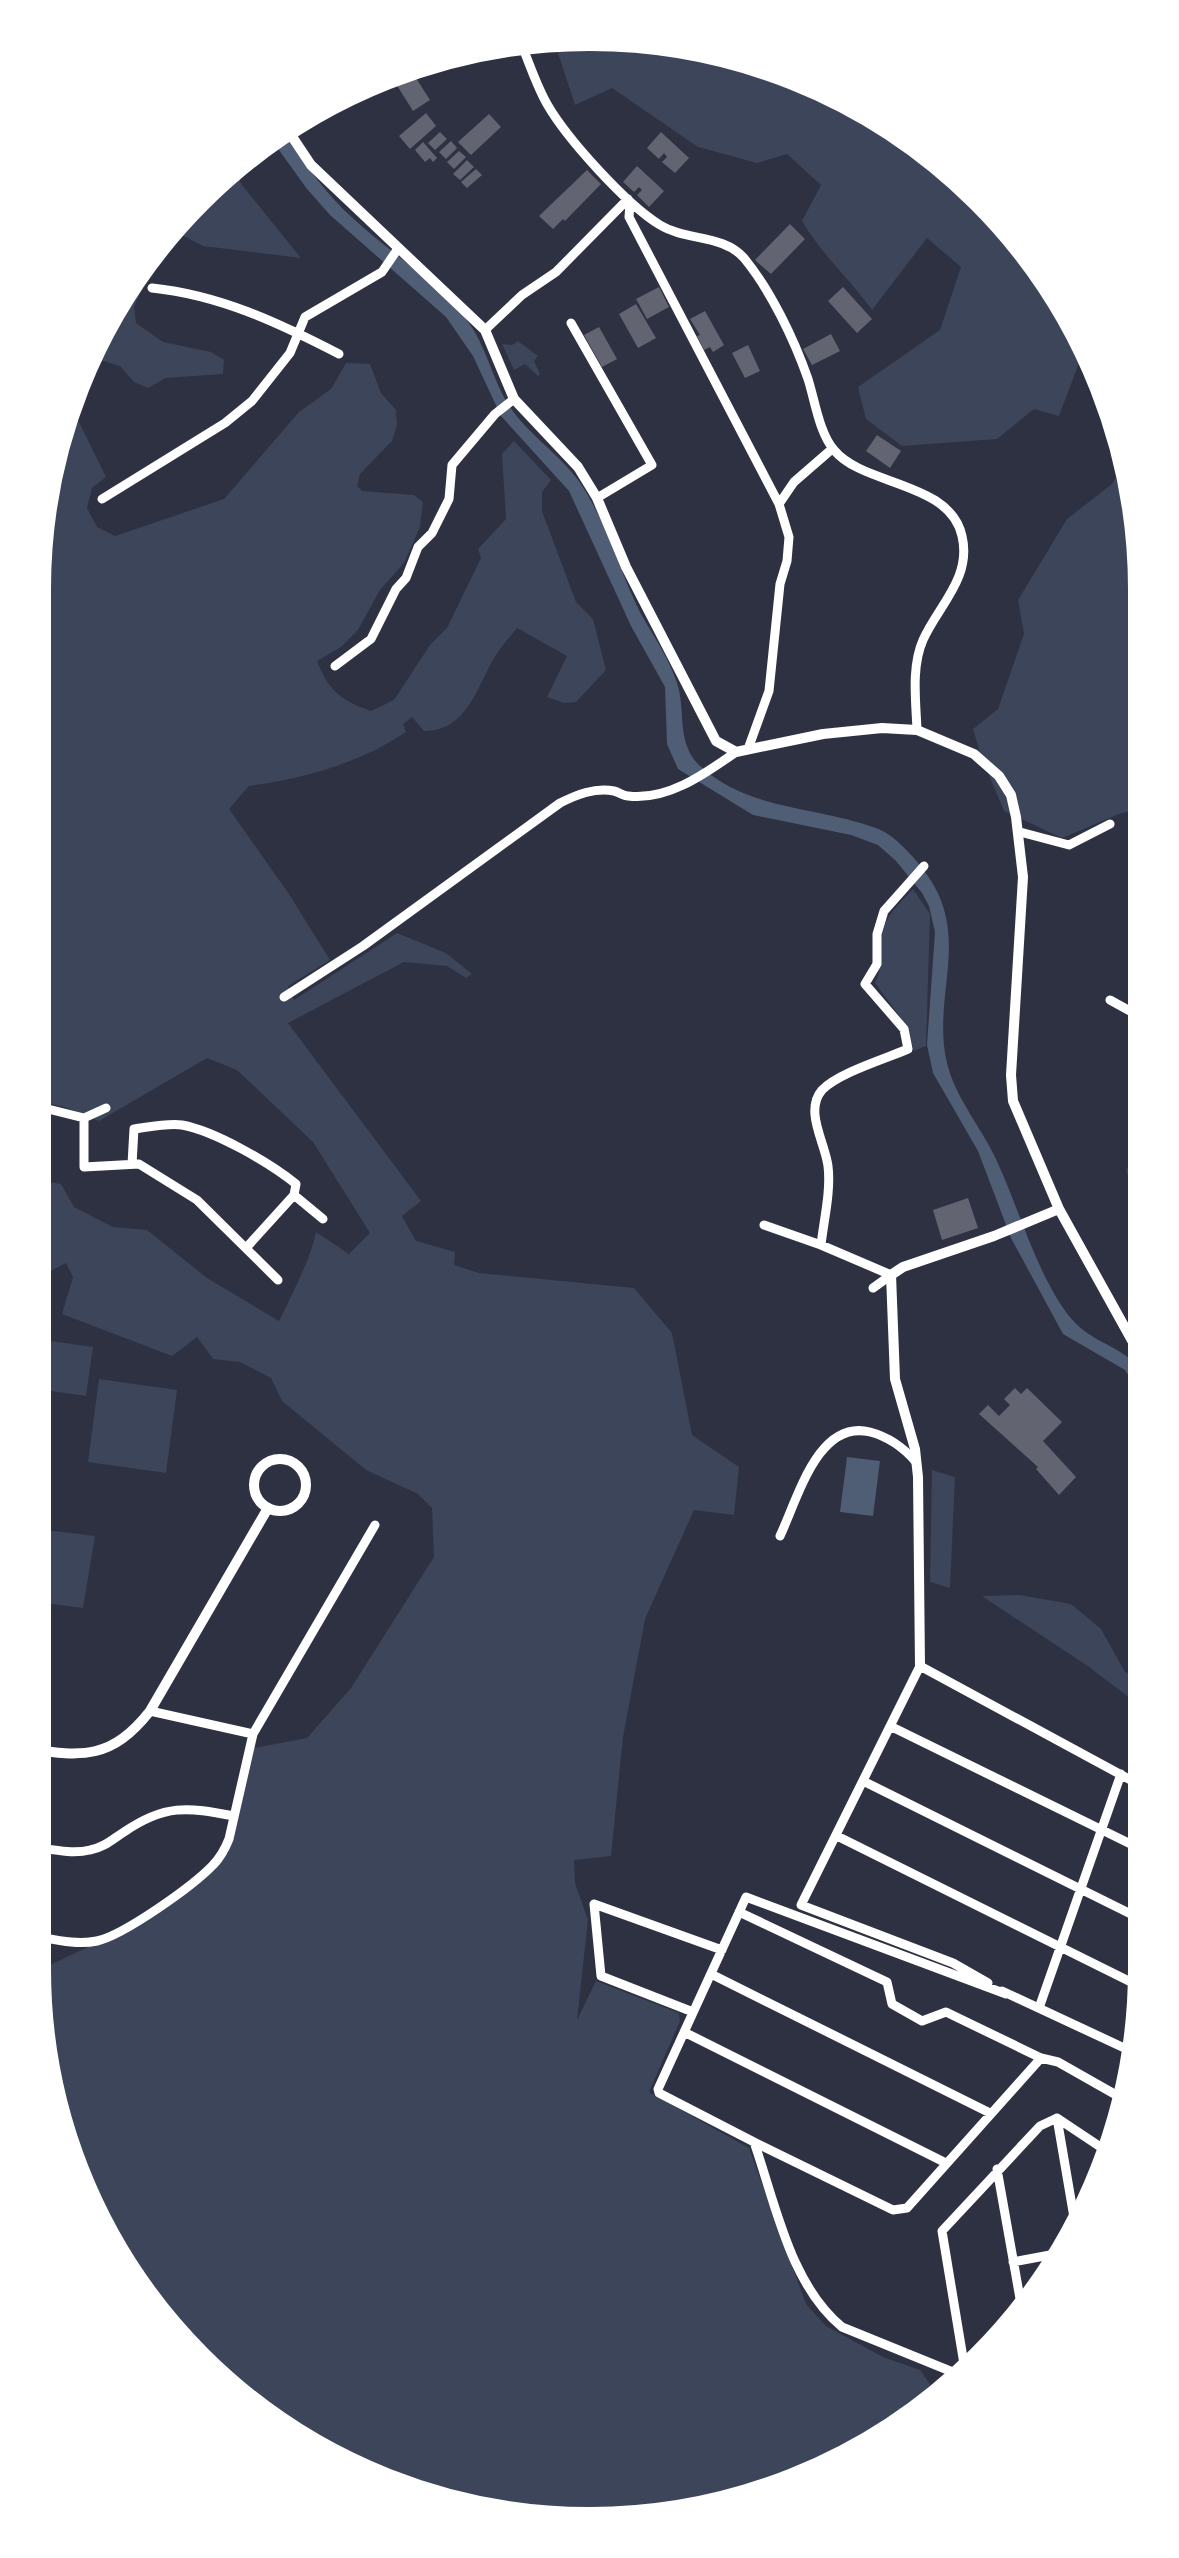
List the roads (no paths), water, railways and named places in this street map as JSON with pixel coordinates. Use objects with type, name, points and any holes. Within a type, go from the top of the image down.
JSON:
[{"type":"street","points":[[523,49],[546,104],[574,142],[629,201],[663,228],[722,243],[741,254],[760,280],[807,376],[832,449],[850,464],[938,502],[961,530],[963,559],[951,598],[922,641],[916,670],[917,730]]},
{"type":"street","points":[[291,135],[311,165],[396,251],[485,330],[513,400],[578,467],[598,498],[626,567],[716,741],[742,750]]},
{"type":"street","points":[[485,330],[522,295],[556,272],[629,201]]},
{"type":"street","points":[[629,201],[629,217],[780,504],[789,537],[788,562],[780,584],[770,691],[742,750]]},
{"type":"street","points":[[102,499],[252,402],[290,354],[305,317],[384,270],[396,251]]},
{"type":"street","points":[[152,288],[210,297],[297,332],[339,354]]},
{"type":"street","points":[[572,323],[652,465],[598,498]]},
{"type":"street","points":[[335,666],[372,638],[396,589],[406,578],[418,546],[432,533],[449,499],[452,464],[495,414],[513,400]]},
{"type":"street","points":[[780,504],[794,482],[832,449]]},
{"type":"street","points":[[284,997],[363,946],[560,803],[597,790],[626,796],[669,791],[742,750],[823,734],[882,728],[917,730],[974,754],[999,776],[1011,796],[1020,832],[1024,877],[1011,1075],[1013,1101],[1059,1210],[1134,1344]]},
{"type":"street","points":[[1020,832],[1070,845],[1110,824]]},
{"type":"street","points":[[821,1244],[828,1164],[818,1130],[816,1102],[830,1083],[908,1049],[904,1029],[865,984],[877,964],[878,934],[884,912],[924,866]]},
{"type":"street","points":[[1110,1000],[1134,1013]]},
{"type":"street","points":[[45,1108],[84,1118],[106,1108]]},
{"type":"street","points":[[84,1118],[84,1167],[138,1164],[198,1200],[278,1280]]},
{"type":"street","points":[[132,1164],[134,1129],[181,1125],[244,1150],[277,1169],[296,1184],[294,1195],[246,1248]]},
{"type":"street","points":[[294,1195],[323,1220]]},
{"type":"street","points":[[874,1288],[904,1266],[1059,1210]]},
{"type":"street","points":[[764,1225],[821,1244],[891,1275]]},
{"type":"street","points":[[891,1275],[895,1380],[916,1462],[920,1666],[802,1905],[953,1964],[1006,1994]]},
{"type":"street","points":[[780,1536],[821,1450],[836,1435],[850,1429],[885,1436],[916,1462]]},
{"type":"street","points":[[271,1460],[291,1461],[305,1477],[302,1499],[289,1509],[268,1508],[254,1489],[257,1472],[261,1464],[271,1460]]},
{"type":"street","points":[[45,1752],[74,1756],[94,1753],[125,1738],[150,1710],[268,1508]]},
{"type":"street","points":[[45,1937],[93,1942],[128,1928],[210,1869],[229,1840],[253,1734],[374,1525]]},
{"type":"street","points":[[920,1666],[1134,1781]]},
{"type":"street","points":[[150,1710],[253,1734]]},
{"type":"street","points":[[890,1726],[1134,1846]]},
{"type":"street","points":[[1039,2008],[1121,1774]]},
{"type":"street","points":[[863,1780],[1134,1916]]},
{"type":"street","points":[[45,1847],[89,1851],[159,1812],[175,1808],[234,1816]]},
{"type":"street","points":[[836,1836],[1134,1984]]},
{"type":"street","points":[[1041,2058],[906,2208],[893,2210],[658,2093],[746,1897],[1006,1994],[1128,2050]]},
{"type":"street","points":[[693,2012],[601,1976],[594,1904],[722,1950]]},
{"type":"street","points":[[739,1912],[886,1982],[892,2004],[922,2021],[946,2012],[1041,2058],[1058,2062],[1118,2096]]},
{"type":"street","points":[[711,1974],[990,2113]]},
{"type":"street","points":[[684,2032],[946,2163]]},
{"type":"street","points":[[1057,2118],[1103,2149]]},
{"type":"street","points":[[964,2364],[942,2231],[1040,2126],[1057,2118]]},
{"type":"street","points":[[1057,2118],[1074,2217]]},
{"type":"street","points":[[754,2142],[796,2261],[818,2304],[842,2327],[955,2373]]},
{"type":"street","points":[[997,2169],[1021,2300]]},
{"type":"street","points":[[1014,2262],[1052,2255]]}]
